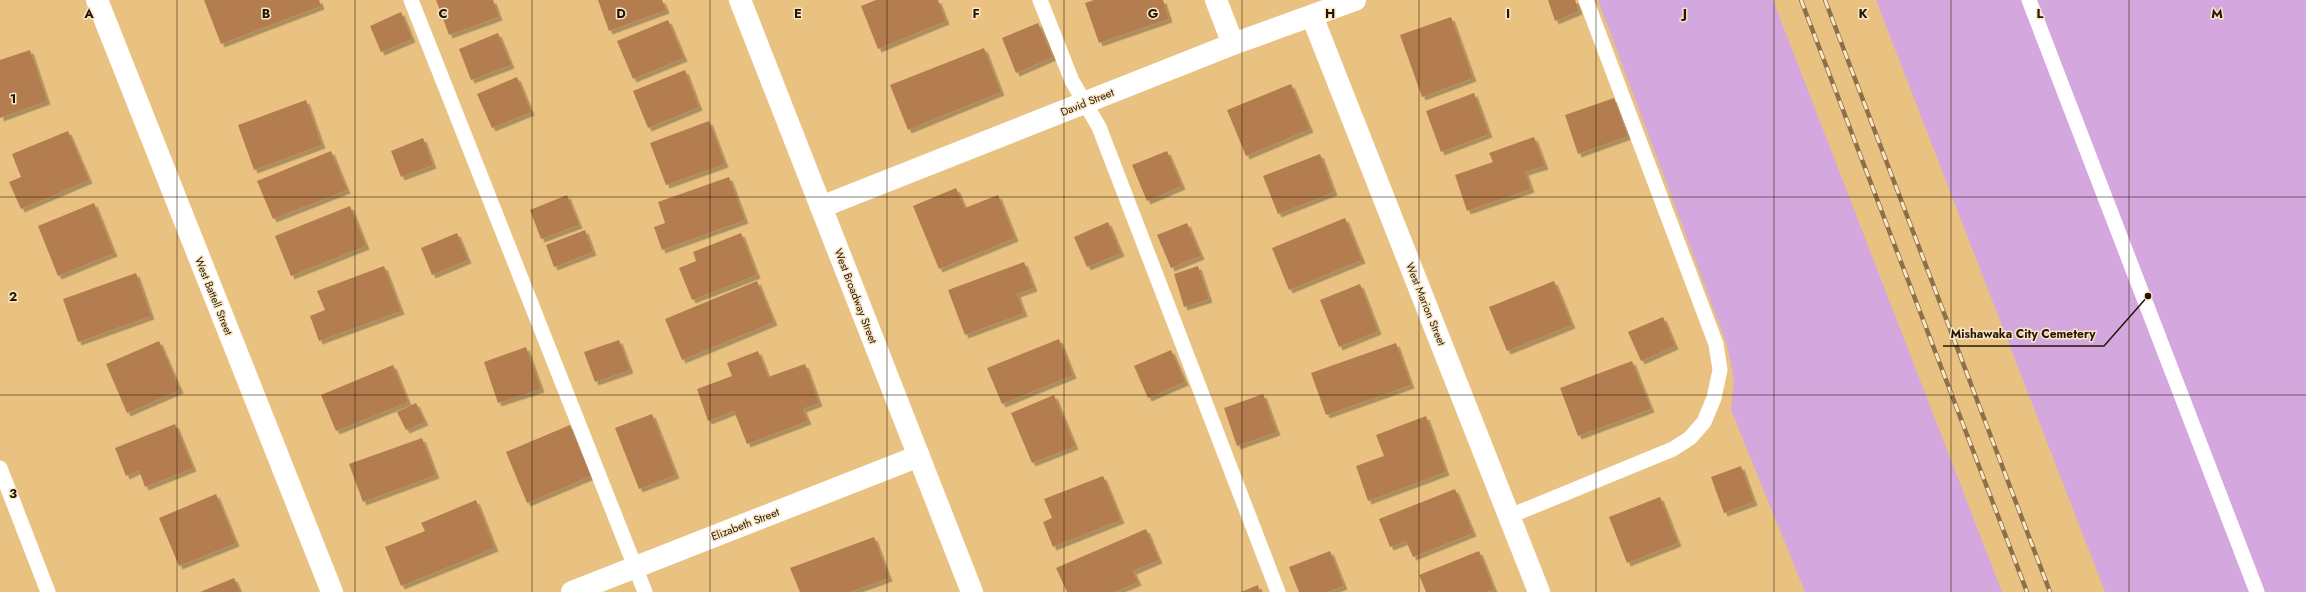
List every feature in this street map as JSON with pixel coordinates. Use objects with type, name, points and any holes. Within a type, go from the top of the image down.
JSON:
[{"type":"street","name":"West Battell Street","points":[[97,0],[332,592]]},
{"type":"street","name":"West Broadway Street","points":[[740,0],[972,592]]},
{"type":"street","points":[[1216,0],[1233,44]]},
{"type":"street","name":"David Street","points":[[821,206],[1233,44],[1354,0]]},
{"type":"street","name":"West Marion Street","points":[[1312,16],[1539,592]]},
{"type":"street","name":"Elizabeth Street","points":[[572,592],[919,456]]},
{"type":"lane","points":[[411,0],[645,592]]},
{"type":"lane","points":[[1040,0],[1072,80],[1099,126],[1278,592]]},
{"type":"lane","points":[[1510,516],[1673,450],[1690,438],[1704,422],[1714,398],[1720,370],[1716,344],[1586,0]]},
{"type":"lane","points":[[2029,0],[2257,592]]},
{"type":"lane","points":[[0,468],[48,592]]},
{"type":"shaded area","points":[[1598,0],[1773,0],[2002,592],[1805,592],[1731,410],[1734,379],[1727,345]]},
{"type":"shaded area","points":[[1876,0],[2306,0],[2306,592],[2105,592]]},
{"type":"building","points":[[204,0],[319,0],[321,6],[221,44]]},
{"type":"building","points":[[436,0],[493,0],[499,17],[449,35]]},
{"type":"building","points":[[598,0],[662,0],[666,10],[609,31]]},
{"type":"building","points":[[876,0],[938,0],[946,21],[878,49],[861,6]]},
{"type":"building","points":[[1094,0],[1163,0],[1169,19],[1099,43],[1085,3]]},
{"type":"building","points":[[1548,0],[1575,0],[1579,11],[1555,21]]},
{"type":"building","points":[[401,12],[412,39],[381,52],[370,26]]},
{"type":"building","points":[[1451,17],[1473,78],[1422,97],[1400,35]]},
{"type":"building","points":[[668,20],[684,58],[633,79],[617,41]]},
{"type":"building","points":[[1038,23],[1053,57],[1016,73],[1002,38]]},
{"type":"building","points":[[498,33],[511,65],[471,80],[459,49]]},
{"type":"building","points":[[984,48],[1001,92],[908,130],[890,85]]},
{"type":"building","points":[[30,50],[47,101],[0,118],[0,60]]},
{"type":"building","points":[[685,70],[699,107],[648,128],[633,91]]},
{"type":"building","points":[[517,77],[531,112],[492,128],[477,94]]},
{"type":"building","points":[[1291,84],[1310,129],[1246,156],[1227,110]]},
{"type":"building","points":[[1474,93],[1489,134],[1441,152],[1426,111]]},
{"type":"building","points":[[1614,98],[1628,136],[1578,154],[1565,115]]},
{"type":"building","points":[[306,100],[322,145],[254,170],[238,125]]},
{"type":"building","points":[[709,121],[725,164],[666,185],[650,143]]},
{"type":"building","points":[[68,131],[89,180],[21,209],[9,182],[21,177],[12,154]]},
{"type":"building","points":[[1534,137],[1545,166],[1525,172],[1531,189],[1467,211],[1455,175],[1493,162],[1489,153]]},
{"type":"building","points":[[423,138],[433,165],[401,177],[391,151]]},
{"type":"building","points":[[331,151],[347,190],[273,219],[257,181]]},
{"type":"building","points":[[1167,151],[1182,186],[1147,201],[1132,165]]},
{"type":"building","points":[[1320,154],[1334,192],[1278,214],[1263,176]]},
{"type":"building","points":[[729,177],[745,220],[662,250],[654,227],[665,223],[658,202]]},
{"type":"building","points":[[956,188],[965,208],[998,195],[1015,238],[939,269],[913,206]]},
{"type":"building","points":[[567,195],[579,225],[541,239],[530,210]]},
{"type":"building","points":[[94,203],[114,253],[58,276],[38,226]]},
{"type":"building","points":[[350,206],[366,246],[291,276],[275,236]]},
{"type":"building","points":[[1345,218],[1362,260],[1289,290],[1272,248]]},
{"type":"building","points":[[1108,222],[1121,253],[1087,267],[1074,237]]},
{"type":"building","points":[[1187,223],[1201,256],[1171,268],[1157,235]]},
{"type":"building","points":[[585,230],[593,252],[554,267],[546,245]]},
{"type":"building","points":[[457,233],[468,260],[432,275],[421,248]]},
{"type":"building","points":[[741,233],[757,275],[692,300],[679,268],[696,261],[693,252]]},
{"type":"building","points":[[1024,262],[1034,288],[1017,294],[1024,313],[965,335],[948,290]]},
{"type":"building","points":[[384,266],[401,311],[319,341],[310,316],[325,310],[317,291]]},
{"type":"building","points":[[1198,266],[1209,299],[1184,307],[1174,274]]},
{"type":"building","points":[[136,273],[151,316],[78,342],[63,299]]},
{"type":"building","points":[[757,281],[774,322],[682,360],[665,319]]},
{"type":"building","points":[[1554,281],[1572,325],[1507,351],[1489,307]]},
{"type":"building","points":[[1360,284],[1378,331],[1339,347],[1320,300]]},
{"type":"building","points":[[1663,317],[1675,346],[1641,361],[1628,332]]},
{"type":"building","points":[[1059,339],[1073,375],[1002,404],[987,368]]},
{"type":"building","points":[[619,340],[630,370],[595,382],[584,352]]},
{"type":"building","points":[[159,341],[180,390],[127,413],[106,364]]},
{"type":"building","points":[[1396,343],[1411,385],[1326,415],[1311,373]]},
{"type":"building","points":[[526,347],[541,389],[498,403],[484,362]]},
{"type":"building","points":[[1171,350],[1185,382],[1148,398],[1134,366]]},
{"type":"building","points":[[758,351],[768,377],[805,364],[819,403],[803,409],[808,421],[747,444],[734,411],[708,421],[697,389],[732,376],[727,363]]},
{"type":"building","points":[[1632,361],[1651,409],[1578,436],[1560,388]]},
{"type":"building","points":[[393,365],[408,402],[336,431],[321,395]]},
{"type":"building","points":[[1263,394],[1277,432],[1237,446],[1224,408]]},
{"type":"building","points":[[1054,395],[1075,446],[1032,463],[1011,413]]},
{"type":"building","points":[[416,403],[425,422],[406,430],[397,412]]},
{"type":"building","points":[[652,414],[676,475],[639,489],[615,428]]},
{"type":"building","points":[[1426,416],[1446,472],[1368,501],[1356,466],[1384,456],[1376,435]]},
{"type":"building","points":[[175,424],[193,468],[145,487],[139,470],[126,476],[115,448]]},
{"type":"building","points":[[570,425],[591,476],[527,503],[506,452]]},
{"type":"building","points":[[422,438],[436,475],[363,502],[349,464]]},
{"type":"building","points":[[1741,466],[1754,502],[1724,513],[1711,477]]},
{"type":"building","points":[[1103,476],[1121,520],[1053,547],[1043,522],[1052,518],[1044,499]]},
{"type":"building","points":[[1455,489],[1473,533],[1413,557],[1406,541],[1390,547],[1379,519]]},
{"type":"building","points":[[216,494],[236,543],[179,566],[159,518]]},
{"type":"building","points":[[1660,497],[1678,543],[1627,563],[1609,517]]},
{"type":"building","points":[[476,500],[495,548],[401,586],[385,547],[425,531],[421,523]]},
{"type":"building","points":[[1146,529],[1159,560],[1133,571],[1138,582],[1114,592],[1067,592],[1056,568]]},
{"type":"building","points":[[874,537],[889,578],[850,592],[800,592],[790,568]]},
{"type":"building","points":[[1330,551],[1344,586],[1328,592],[1299,592],[1289,567]]},
{"type":"building","points":[[1479,551],[1494,589],[1487,592],[1426,592],[1419,575]]},
{"type":"building","points":[[234,578],[240,592],[200,592]]},
{"type":"building","points":[[1258,585],[1260,592],[1241,592]]},
{"type":"railway","points":[[1801,0],[2027,592]]},
{"type":"railway","points":[[1825,0],[2050,592]]},
{"type":"place","name":"Mishawaka City Cemetery","points":[[2148,296]]}]
